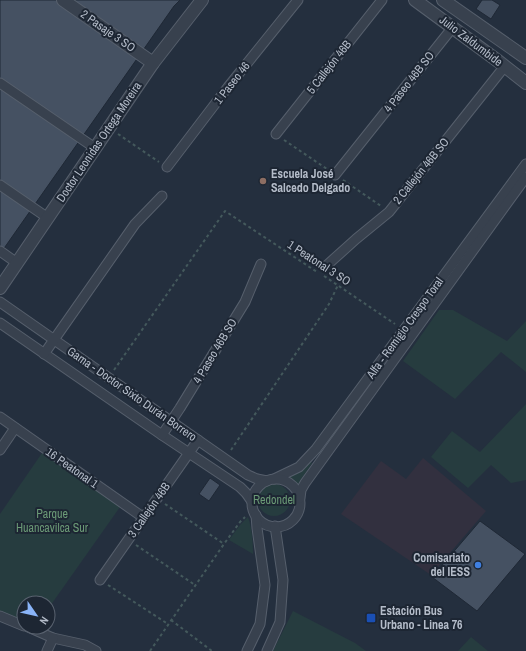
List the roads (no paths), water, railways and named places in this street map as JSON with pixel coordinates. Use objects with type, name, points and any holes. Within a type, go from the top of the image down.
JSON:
[{"type":"street","name":"2 Pasaje 3 SO","points":[[63,0],[153,63]]},
{"type":"street","name":"Doctor Leonidas Ortega Moreira","points":[[0,288],[153,63],[202,0]]},
{"type":"street","name":"1 Paseo 46","points":[[167,167],[228,87],[298,0]]},
{"type":"street","name":"5 Callejón 46B","points":[[276,134],[382,0]]},
{"type":"street","name":"Julio Zaldumbide","points":[[416,0],[526,83]]},
{"type":"street","name":"Julio Zaldumbide","points":[[443,0],[526,58]]},
{"type":"street","name":"4 Paseo 46B SO","points":[[335,175],[452,27]]},
{"type":"street","points":[[501,63],[509,46]]},
{"type":"street","name":"2 Callejón 46B SO","points":[[326,266],[389,212],[501,63]]},
{"type":"street","points":[[0,83],[95,148]]},
{"type":"street","name":"Alfa - Remigio Crespo Toral","points":[[270,480],[299,467],[316,449],[526,164]]},
{"type":"street","name":"Alfa - Remigio Crespo Toral","points":[[300,498],[301,490],[305,483],[526,178]]},
{"type":"street","points":[[0,185],[48,218]]},
{"type":"street","points":[[44,354],[135,224],[162,196]]},
{"type":"street","points":[[0,251],[17,263]]},
{"type":"street","name":"4 Paseo 46B SO","points":[[162,435],[245,302],[261,264]]},
{"type":"street","name":"Gama - Doctor Sixto Durán Borrero","points":[[0,302],[248,475],[257,479],[270,480]]},
{"type":"street","name":"Gama - Doctor Sixto Durán Borrero","points":[[0,323],[240,487],[246,493],[254,509]]},
{"type":"street","name":"16 Peatonal 1","points":[[0,418],[144,518]]},
{"type":"street","points":[[0,450],[15,428]]},
{"type":"street","name":"3 Callejón 46B","points":[[100,580],[198,440]]},
{"type":"street","points":[[316,449],[325,456]]},
{"type":"street","points":[[247,651],[260,624],[266,585],[254,509],[254,496],[256,490],[270,480],[281,479],[293,486],[300,498],[299,510],[295,517],[290,522],[283,525],[268,525],[261,521],[254,509]]},
{"type":"street","points":[[267,651],[280,622],[283,580],[275,526]]},
{"type":"street","points":[[0,616],[16,623]]},
{"type":"street","points":[[47,635],[85,645],[96,651]]},
{"type":"street","points":[[47,651],[54,638]]},
{"type":"place","name":"Escuela José Salcedo Delgado","points":[[263,181]]},
{"type":"place","name":"Comisariato del IESS","points":[[478,565]]},
{"type":"place","name":"Estación Bus Urbano - Linea 76","points":[[371,618]]},
{"type":"park label","name":"Redondel","points":[[274,500]]},
{"type":"park label","name":"Parque Huancavilca Sur","points":[[52,521]]}]
